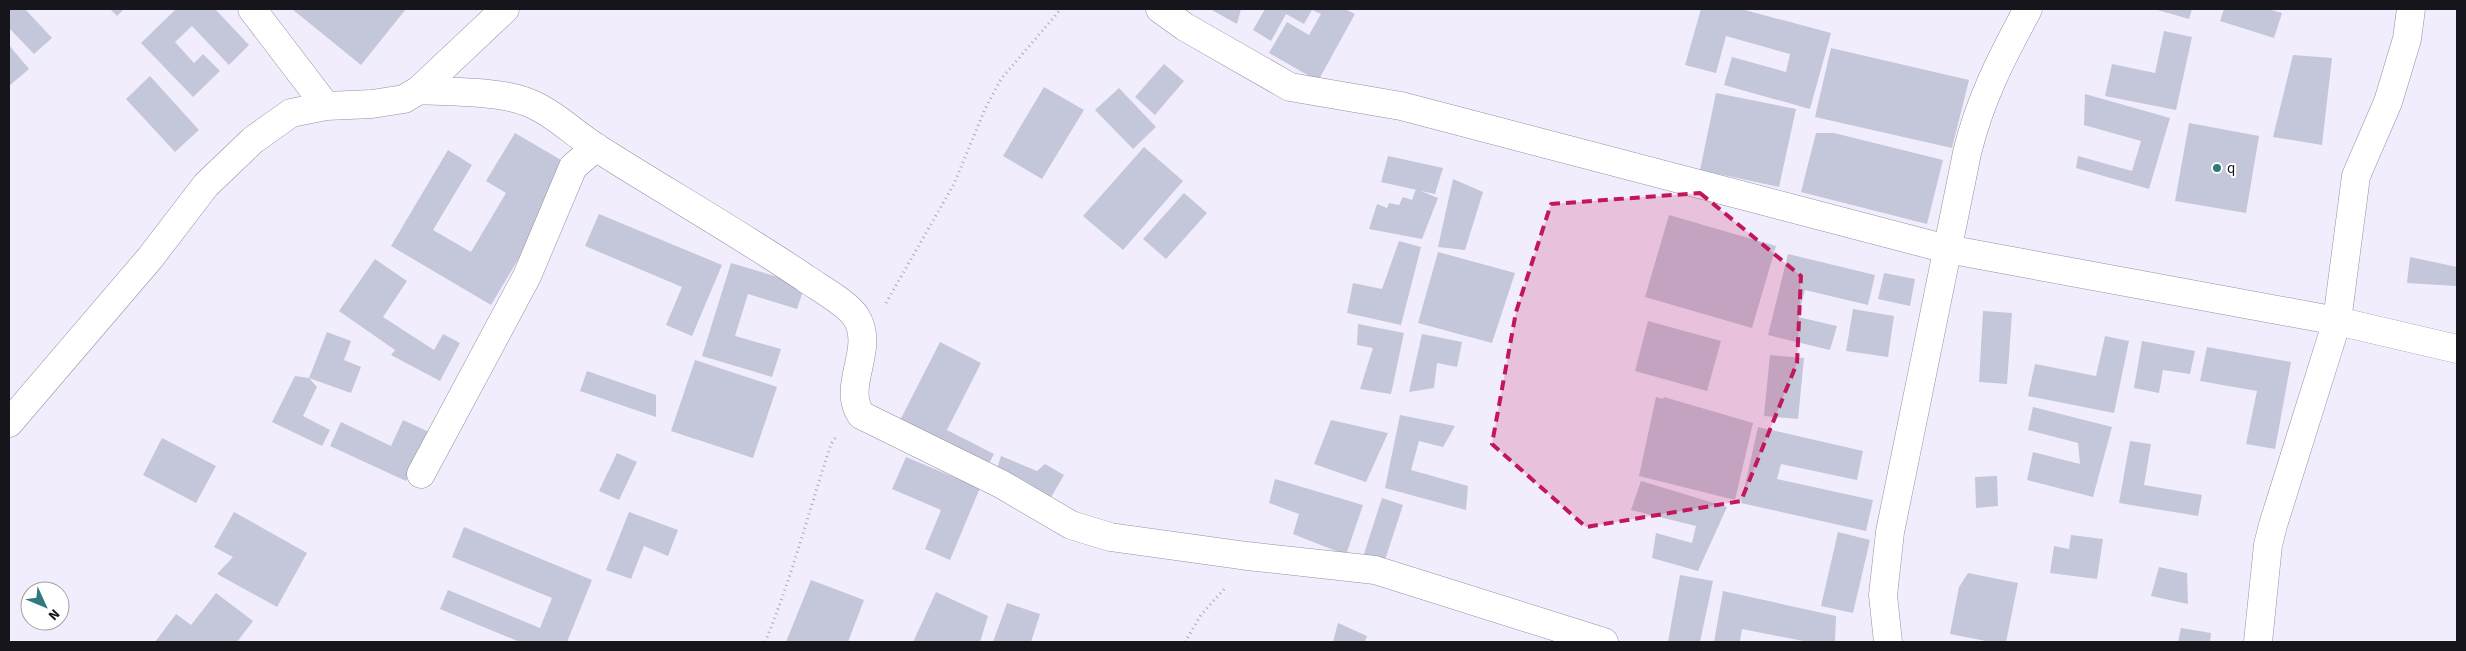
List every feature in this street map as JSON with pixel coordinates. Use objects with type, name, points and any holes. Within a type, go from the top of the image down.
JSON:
[{"type":"street","points":[[252,9],[326,106]]},
{"type":"street","points":[[9,423],[150,258],[206,185],[253,140],[291,113],[326,106],[372,104],[404,100],[419,90],[505,9]]},
{"type":"street","points":[[1160,9],[1185,27],[1290,87],[1401,106],[1947,249],[2337,321],[2423,339],[2457,349]]},
{"type":"street","points":[[1888,642],[1882,595],[1890,532],[1975,118],[1992,75],[2028,9]]},
{"type":"street","points":[[2258,642],[2268,545],[2337,321],[2356,176],[2388,102],[2407,39],[2411,9]]},
{"type":"street","points":[[419,90],[522,100],[537,106],[596,147],[738,234],[834,299],[855,317],[861,331],[863,350],[853,396],[856,408],[861,415],[1001,484],[1071,525],[1110,537],[1247,556],[1375,570],[1604,642]]},
{"type":"street","points":[[421,474],[528,276],[573,168],[596,147]]},
{"type":"path","points":[[863,350],[907,263],[954,184],[985,109],[1001,79],[1061,9]]},
{"type":"path","points":[[765,642],[781,605],[831,444],[856,408]]},
{"type":"path","points":[[1184,642],[1201,615],[1226,587],[1247,556]]},
{"type":"highlighted area","points":[[1700,193],[1801,276],[1797,363],[1741,501],[1586,527],[1492,444],[1516,312],[1551,204]]},
{"type":"building","points":[[9,9],[25,9],[52,38],[34,54],[9,28]]},
{"type":"building","points":[[110,9],[124,9],[117,16]]},
{"type":"building","points":[[176,9],[215,9],[249,45],[229,65],[192,26],[175,42],[194,63],[203,54],[220,71],[193,97],[141,43]]},
{"type":"building","points":[[292,9],[406,9],[361,65]]},
{"type":"building","points":[[1210,9],[1241,9],[1237,24]]},
{"type":"building","points":[[1265,9],[1345,9],[1355,14],[1318,81],[1269,53],[1287,22],[1309,35],[1321,14],[1312,10],[1304,24],[1286,14],[1271,41],[1253,30]]},
{"type":"building","points":[[1701,9],[1741,9],[1831,33],[1810,109],[1724,85],[1732,57],[1786,72],[1790,54],[1726,36],[1716,73],[1685,65]]},
{"type":"building","points":[[2154,9],[2192,9],[2189,19]]},
{"type":"building","points":[[2224,9],[2268,9],[2282,13],[2274,38],[2220,21]]},
{"type":"building","points":[[2164,31],[2192,37],[2176,110],[2105,96],[2112,64],[2155,73]]},
{"type":"building","points":[[9,45],[29,69],[9,86]]},
{"type":"building","points":[[1831,48],[1969,80],[1952,148],[1815,117]]},
{"type":"building","name":"q","points":[[2293,55],[2332,58],[2322,145],[2273,137]]},
{"type":"building","points":[[1164,64],[1184,81],[1155,115],[1135,97]]},
{"type":"building","points":[[150,76],[199,130],[175,152],[126,99]]},
{"type":"building","points":[[1044,87],[1084,110],[1042,179],[1003,156]]},
{"type":"building","points":[[1119,88],[1156,127],[1133,149],[1095,110]]},
{"type":"building","points":[[1716,93],[1796,109],[1779,187],[1700,170]]},
{"type":"building","points":[[2085,94],[2170,118],[2149,189],[2076,168],[2078,156],[2132,171],[2141,141],[2084,125]]},
{"type":"building","name":"q","points":[[2189,123],[2259,136],[2246,213],[2175,201]]},
{"type":"building","points":[[515,133],[573,167],[491,305],[391,246],[448,150],[472,165],[433,230],[471,252],[506,193],[486,181]]},
{"type":"building","points":[[1816,133],[1834,133],[1943,160],[1927,224],[1801,192]]},
{"type":"building","points":[[1144,147],[1183,181],[1123,250],[1083,216]]},
{"type":"building","points":[[1388,156],[1443,168],[1435,194],[1381,182]]},
{"type":"building","points":[[1453,179],[1483,192],[1465,250],[1438,247]]},
{"type":"building","points":[[1416,189],[1438,198],[1422,239],[1369,229],[1377,204],[1387,208],[1389,203],[1399,205],[1403,197],[1412,200]]},
{"type":"building","points":[[1184,193],[1207,213],[1166,259],[1143,239]]},
{"type":"building","points":[[599,214],[722,265],[692,336],[666,325],[682,287],[585,246]]},
{"type":"building","points":[[1669,215],[1776,246],[1752,328],[1645,297]]},
{"type":"building","points":[[1399,241],[1421,247],[1401,325],[1347,313],[1353,283],[1382,289]]},
{"type":"building","points":[[1438,252],[1515,273],[1492,343],[1418,323]]},
{"type":"building","points":[[1788,254],[1875,275],[1868,305],[1805,290],[1798,317],[1837,326],[1830,350],[1768,335]]},
{"type":"building","points":[[2410,257],[2457,267],[2456,286],[2407,283]]},
{"type":"building","points":[[375,259],[407,281],[383,317],[434,350],[443,334],[460,343],[440,381],[391,355],[395,350],[339,311]]},
{"type":"building","points":[[731,263],[805,285],[797,309],[748,294],[735,336],[781,349],[772,377],[702,356]]},
{"type":"building","points":[[1884,273],[1915,279],[1910,306],[1878,299]]},
{"type":"building","points":[[1853,309],[1894,316],[1888,357],[1846,351]]},
{"type":"building","points":[[1983,311],[2012,313],[2007,384],[1979,382]]},
{"type":"building","points":[[1648,321],[1721,341],[1707,391],[1635,371]]},
{"type":"building","points":[[1358,324],[1404,333],[1391,394],[1360,389],[1373,348],[1357,345]]},
{"type":"building","points":[[327,332],[351,341],[344,360],[361,367],[351,393],[309,378]]},
{"type":"building","points":[[1422,334],[1462,342],[1457,367],[1437,363],[1434,388],[1409,392]]},
{"type":"building","points":[[2105,336],[2129,341],[2114,413],[2028,396],[2035,364],[2096,376]]},
{"type":"building","points":[[2142,341],[2195,351],[2190,374],[2163,370],[2159,393],[2134,388]]},
{"type":"building","points":[[940,342],[981,363],[947,430],[994,454],[981,479],[893,434]]},
{"type":"building","points":[[2207,347],[2291,362],[2275,449],[2246,444],[2257,391],[2200,381]]},
{"type":"building","points":[[1770,355],[1804,358],[1798,419],[1764,416]]},
{"type":"building","points":[[695,360],[777,387],[753,458],[671,431]]},
{"type":"building","points":[[587,371],[656,395],[656,417],[580,391]]},
{"type":"building","points":[[295,376],[309,378],[317,387],[303,416],[330,430],[322,446],[272,422]]},
{"type":"building","points":[[1656,397],[1663,399],[1664,397],[1753,423],[1735,500],[1639,476]]},
{"type":"building","points":[[2033,407],[2112,427],[2093,497],[2027,480],[2033,452],[2080,464],[2078,443],[2028,430]]},
{"type":"building","points":[[1400,415],[1455,426],[1443,447],[1419,441],[1411,470],[1468,486],[1466,510],[1385,488]]},
{"type":"building","points":[[403,420],[429,432],[406,481],[330,446],[341,422],[391,446]]},
{"type":"building","points":[[1331,420],[1388,433],[1366,482],[1314,464]]},
{"type":"building","points":[[1758,427],[1863,451],[1857,480],[1781,464],[1777,479],[1873,500],[1866,531],[1741,503]]},
{"type":"building","points":[[162,438],[216,466],[196,503],[143,475]]},
{"type":"building","points":[[2130,441],[2151,444],[2144,485],[2202,495],[2198,516],[2119,503]]},
{"type":"building","points":[[617,453],[637,462],[619,500],[599,491]]},
{"type":"building","points":[[1001,456],[1037,471],[1045,464],[1064,475],[1042,513],[990,490]]},
{"type":"building","points":[[906,457],[980,488],[950,560],[925,549],[941,510],[892,489]]},
{"type":"building","points":[[1997,476],[1998,506],[1976,508],[1975,477]]},
{"type":"building","points":[[1275,479],[1363,505],[1346,555],[1293,534],[1299,514],[1269,503]]},
{"type":"building","points":[[1641,481],[1727,507],[1698,571],[1652,558],[1656,533],[1692,543],[1696,526],[1631,510]]},
{"type":"building","points":[[1382,498],[1403,505],[1383,566],[1362,560]]},
{"type":"building","points":[[234,512],[307,553],[277,607],[217,574],[233,557],[214,547]]},
{"type":"building","points":[[629,512],[678,530],[668,556],[644,546],[631,579],[606,570]]},
{"type":"building","points":[[464,527],[592,580],[567,642],[520,642],[440,609],[448,590],[540,628],[552,598],[452,557]]},
{"type":"building","points":[[1838,532],[1870,540],[1853,613],[1821,606]]},
{"type":"building","points":[[2071,535],[2103,539],[2097,579],[2050,573],[2054,546],[2069,549]]},
{"type":"building","points":[[2159,567],[2187,573],[2188,604],[2151,596]]},
{"type":"building","points":[[1968,573],[2018,583],[2006,642],[1991,642],[1950,634],[1959,587]]},
{"type":"building","points":[[1680,575],[1713,581],[1700,642],[1668,642]]},
{"type":"building","points":[[811,580],[864,600],[848,642],[786,642]]},
{"type":"building","points":[[1723,591],[1836,616],[1835,642],[1808,642],[1742,629],[1740,642],[1714,642]]},
{"type":"building","points":[[936,592],[988,616],[980,642],[913,642]]},
{"type":"building","points":[[216,593],[253,621],[237,642],[155,642],[176,614],[191,625]]},
{"type":"building","points":[[1007,603],[1040,614],[1031,642],[993,642]]},
{"type":"building","points":[[1338,623],[1367,636],[1365,642],[1333,642]]},
{"type":"building","points":[[2181,628],[2211,633],[2210,642],[2178,642]]},
{"type":"place","name":"q","points":[[2217,168]]}]
